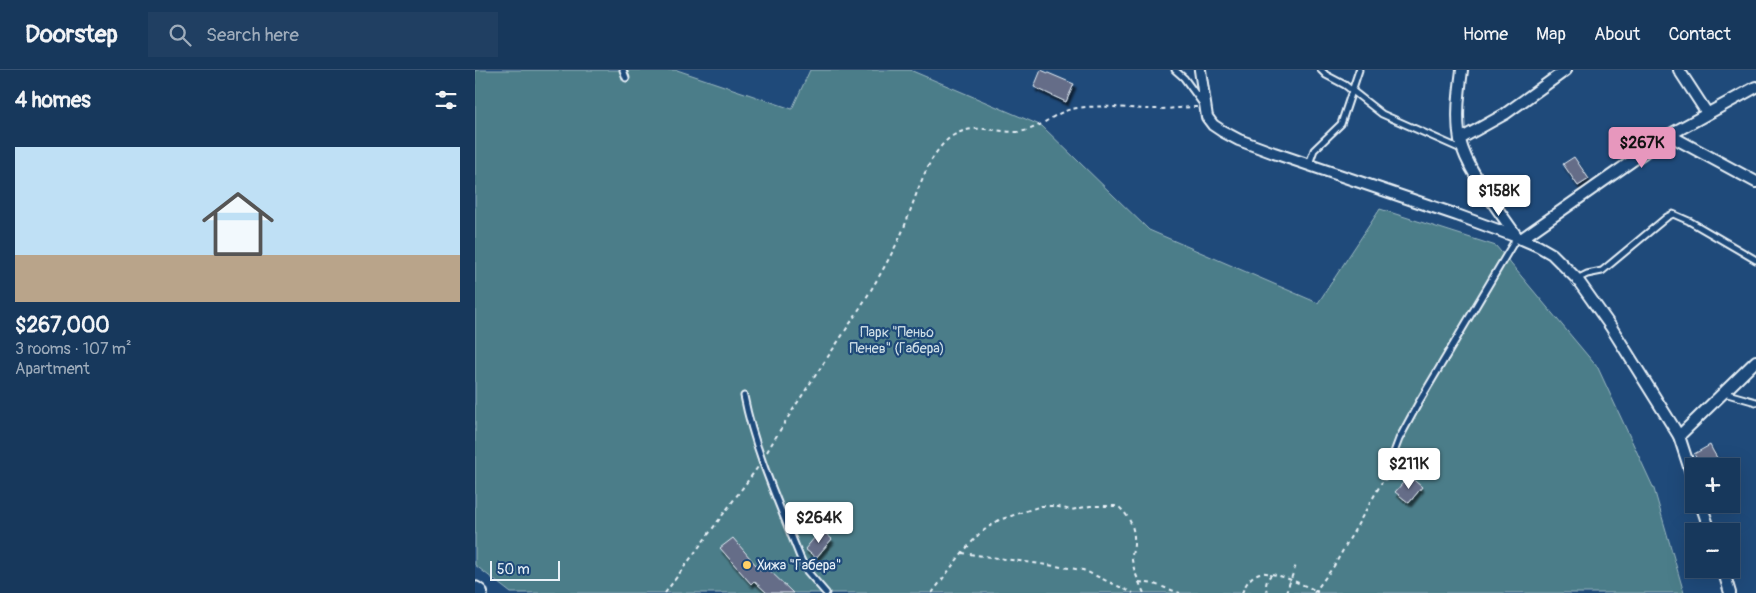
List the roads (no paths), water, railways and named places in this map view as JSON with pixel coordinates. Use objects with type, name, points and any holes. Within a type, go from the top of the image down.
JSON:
[{"type":"main road","points":[[475,590],[479,593]]},
{"type":"street","points":[[1200,70],[1207,117],[1213,125],[1239,140],[1519,238],[1552,254],[1577,279],[1607,320],[1679,436],[1686,458]]},
{"type":"street","points":[[1462,70],[1458,117],[1463,150],[1485,189],[1519,238]]},
{"type":"street","points":[[1460,139],[1505,114],[1566,70]]},
{"type":"street","points":[[1679,70],[1707,113]]},
{"type":"street","points":[[1519,238],[1669,135],[1756,87]]},
{"type":"street","points":[[1669,135],[1756,182]]},
{"type":"street","points":[[1679,436],[1756,361]]},
{"type":"street","points":[[1726,578],[1730,593]]},
{"type":"lane","points":[[623,70],[625,78]]},
{"type":"lane","points":[[1175,70],[1184,78],[1204,106]]},
{"type":"lane","points":[[1321,70],[1382,114],[1463,150]]},
{"type":"lane","points":[[1309,164],[1315,150],[1341,124],[1359,70]]},
{"type":"lane","points":[[1577,279],[1587,274],[1603,271],[1673,214],[1684,218],[1756,260]]},
{"type":"lane","points":[[1385,476],[1399,439],[1419,402],[1519,238]]},
{"type":"lane","points":[[1724,393],[1756,402]]},
{"type":"lane","points":[[745,396],[749,421],[763,461],[806,570],[826,593]]},
{"type":"place","name":"Хижа \"Габера\"","points":[[747,565]]},
{"type":"park label","name":"Парк \"Пеньо Пенев\" (Габера)","points":[[897,340]]}]
